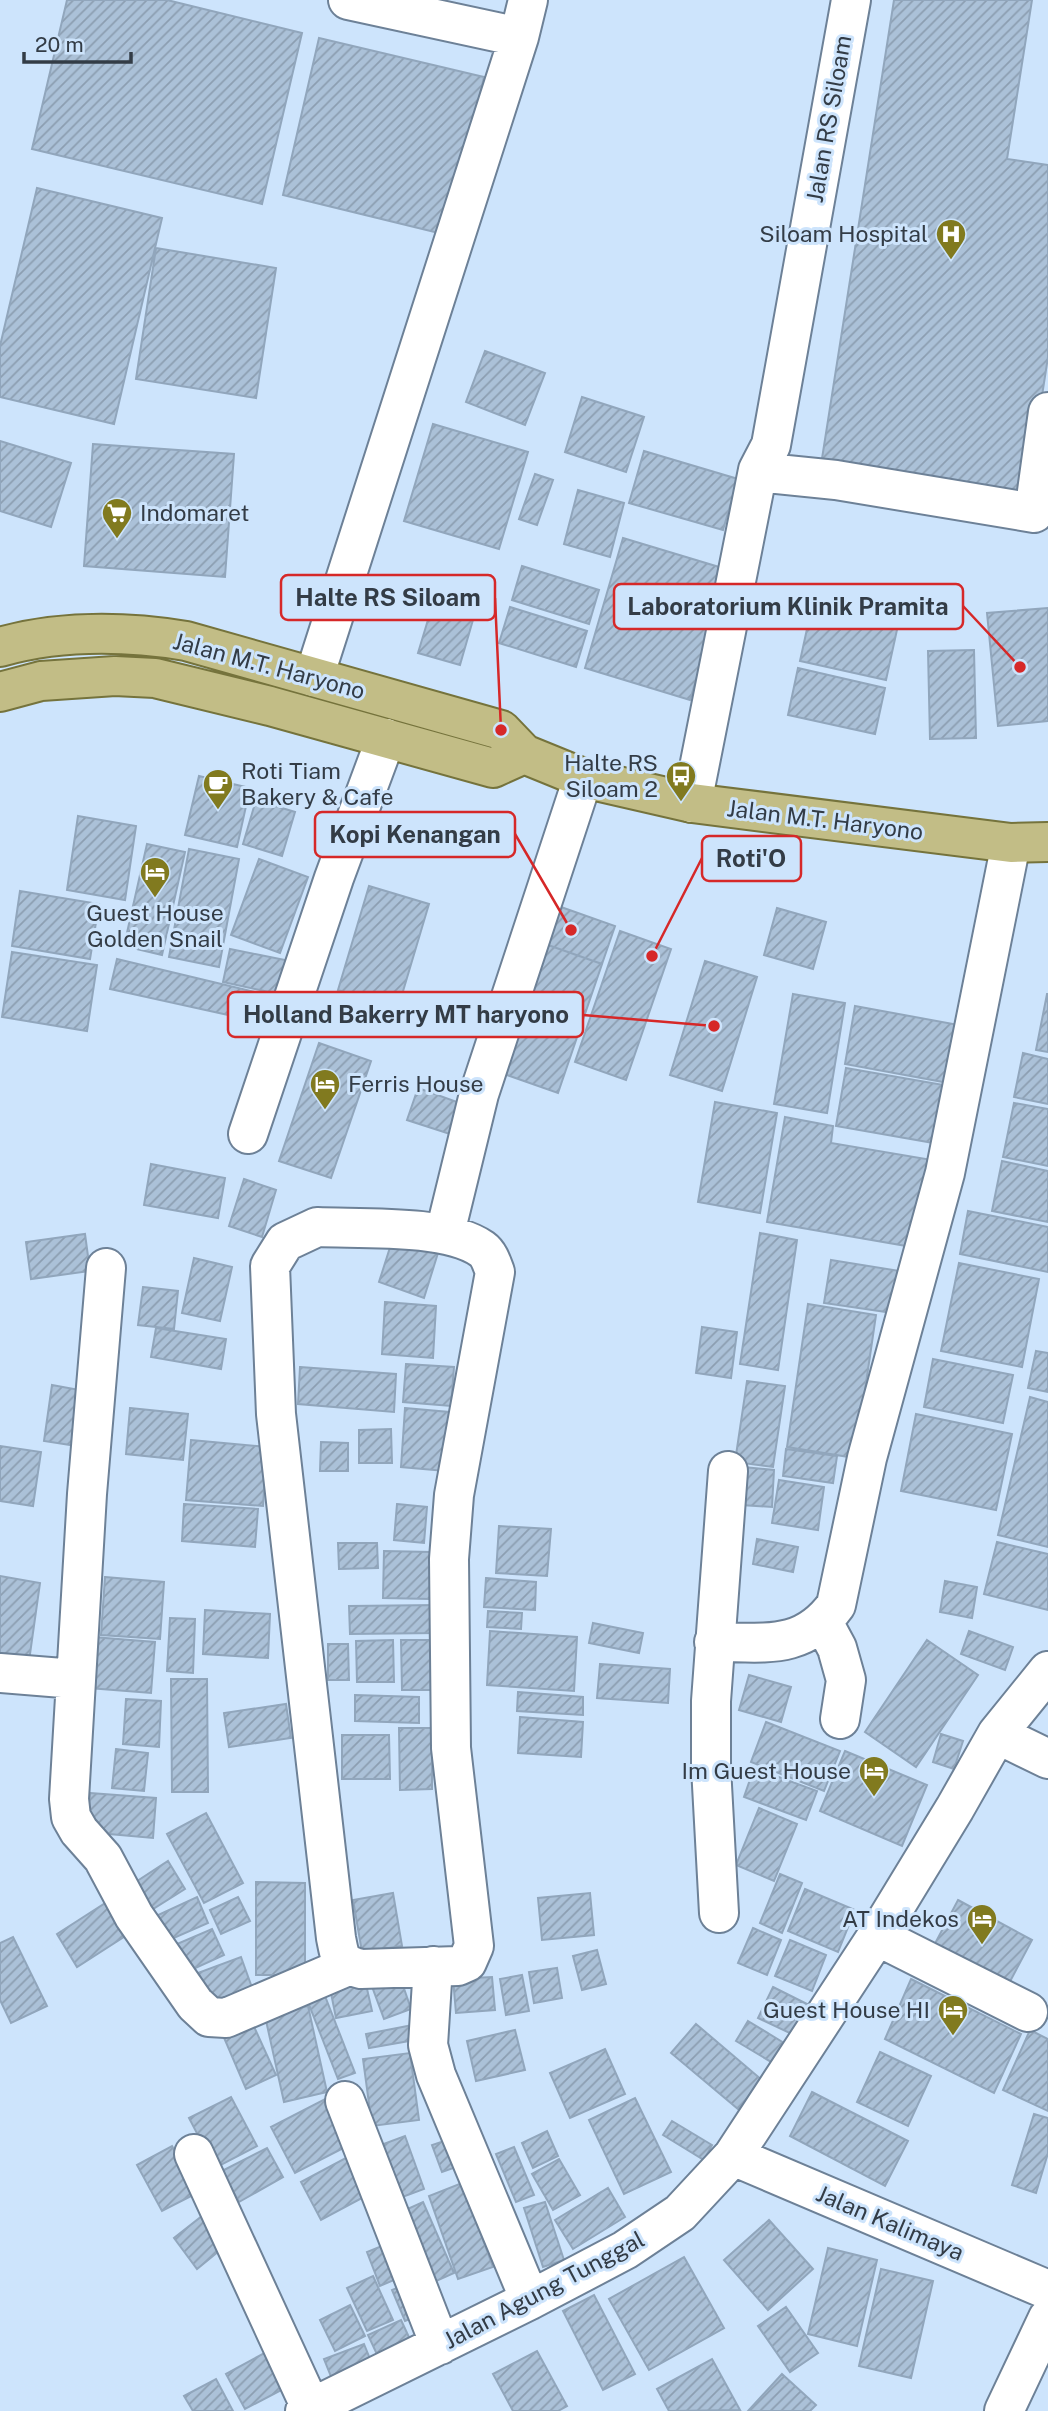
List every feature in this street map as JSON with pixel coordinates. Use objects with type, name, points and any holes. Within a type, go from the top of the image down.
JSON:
[{"type":"main road","name":"Jalan M.T. Haryono","points":[[0,647],[79,634],[141,634],[186,641],[502,730],[524,754],[583,778],[704,805],[1011,844],[1048,842]]},
{"type":"main road","name":"Jalan M.T. Haryono","points":[[0,692],[41,681],[115,676],[155,678],[270,706],[493,768],[524,754]]},
{"type":"street","points":[[348,0],[519,37]]},
{"type":"street","points":[[314,677],[519,37],[528,0]]},
{"type":"street","name":"Jalan RS Siloam","points":[[704,805],[750,636],[774,460],[851,0]]},
{"type":"street","points":[[774,460],[836,480],[1034,513],[1048,412]]},
{"type":"street","points":[[248,1133],[334,878],[386,738]]},
{"type":"street","points":[[445,1233],[479,1094],[583,778]]},
{"type":"street","points":[[714,1642],[780,1642],[805,1633],[823,1622],[835,1605],[867,1458],[945,1173],[1011,844]]},
{"type":"street","points":[[317,1227],[445,1233],[483,1250],[491,1260],[495,1272],[454,1495],[449,1559],[451,1748],[474,1946],[467,1962],[458,1966],[361,1969],[348,1966],[340,1957],[335,1938],[276,1414],[270,1266],[285,1242],[317,1227]]},
{"type":"street","points":[[106,1268],[75,1679],[69,1799],[71,1817],[79,1831],[103,1857],[134,1916],[195,2004],[209,2017],[226,2018],[348,1966]]},
{"type":"street","points":[[719,1913],[711,1767],[714,1642],[728,1471]]},
{"type":"street","points":[[823,1622],[837,1648],[846,1680],[840,1719]]},
{"type":"street","name":"Jalan Agung Tunggal","points":[[308,2410],[625,2250],[680,2213],[733,2156],[877,1936],[998,1734],[1048,1671]]},
{"type":"street","points":[[0,1673],[75,1679]]},
{"type":"street","points":[[998,1734],[1048,1759]]},
{"type":"street","points":[[877,1936],[1028,2012]]},
{"type":"street","points":[[433,1966],[428,2045],[436,2076],[530,2300]]},
{"type":"street","points":[[345,2101],[440,2345]]},
{"type":"street","points":[[194,2154],[308,2410]]},
{"type":"street","name":"Jalan Kalimaya","points":[[733,2156],[1048,2290]]},
{"type":"street","points":[[1004,2411],[1048,2318]]},
{"type":"building","points":[[67,0],[167,0],[302,33],[262,204],[32,149]]},
{"type":"building","name":"Siloam Hospital","points":[[894,0],[1032,0],[1007,159],[1048,165],[1048,357],[1026,499],[821,465]]},
{"type":"building","points":[[319,38],[484,77],[447,235],[283,195]]},
{"type":"building","points":[[37,188],[162,218],[114,424],[0,397],[0,346]]},
{"type":"building","points":[[156,248],[276,268],[256,398],[136,379]]},
{"type":"building","points":[[485,351],[545,373],[525,425],[466,402]]},
{"type":"building","points":[[582,397],[644,417],[626,472],[565,452]]},
{"type":"building","points":[[433,424],[528,452],[499,549],[404,521]]},
{"type":"building","points":[[0,441],[71,463],[51,527],[0,511]]},
{"type":"building","points":[[93,444],[234,454],[225,577],[84,566]]},
{"type":"building","points":[[644,451],[738,479],[723,530],[629,503]]},
{"type":"building","points":[[535,474],[553,480],[537,525],[519,519]]},
{"type":"building","points":[[578,490],[624,503],[610,557],[564,544]]},
{"type":"building","points":[[623,538],[729,570],[690,700],[585,668]]},
{"type":"building","points":[[522,566],[599,590],[589,624],[512,600]]},
{"type":"building","points":[[440,580],[481,592],[460,665],[418,653]]},
{"type":"building","points":[[814,597],[900,616],[886,680],[800,661]]},
{"type":"building","points":[[510,607],[587,631],[576,667],[499,643]]},
{"type":"building","points":[[1048,608],[1048,721],[998,726],[987,613]]},
{"type":"building","points":[[974,650],[976,738],[930,739],[928,651]]},
{"type":"building","points":[[798,668],[885,688],[875,734],[788,715]]},
{"type":"building","name":"Roti Tiam Bakery & Cafe","points":[[199,776],[250,788],[237,847],[185,835]]},
{"type":"building","points":[[256,800],[295,812],[282,856],[243,844]]},
{"type":"building","points":[[78,816],[136,826],[125,900],[67,890]]},
{"type":"building","name":"Guest House Golden Snail","points":[[147,844],[185,852],[162,955],[124,946]]},
{"type":"building","points":[[189,849],[239,859],[219,967],[169,957]]},
{"type":"building","points":[[259,859],[308,877],[280,953],[231,935]]},
{"type":"building","points":[[369,886],[429,904],[398,1008],[338,990]]},
{"type":"building","points":[[20,891],[99,904],[90,959],[12,946]]},
{"type":"building","points":[[561,907],[615,926],[602,964],[548,945]]},
{"type":"building","points":[[777,908],[826,922],[813,969],[764,955]]},
{"type":"building","points":[[620,931],[671,949],[626,1080],[575,1062]]},
{"type":"building","points":[[548,945],[602,964],[558,1093],[504,1074]]},
{"type":"building","points":[[230,949],[290,961],[283,995],[223,982]]},
{"type":"building","points":[[12,952],[97,965],[87,1031],[2,1017]]},
{"type":"building","points":[[117,959],[284,999],[278,1026],[110,989]]},
{"type":"building","points":[[705,961],[757,977],[722,1091],[670,1075]]},
{"type":"building","points":[[793,994],[845,1003],[827,1113],[774,1104]]},
{"type":"building","points":[[1048,994],[1048,1052],[1036,1050]]},
{"type":"building","points":[[855,1006],[964,1026],[954,1084],[845,1064]]},
{"type":"building","name":"Ferris House","points":[[319,1043],[371,1061],[331,1178],[279,1161]]},
{"type":"building","points":[[1023,1053],[1048,1059],[1048,1104],[1014,1097]]},
{"type":"building","points":[[846,1068],[955,1087],[945,1145],[836,1126]]},
{"type":"building","points":[[418,1088],[460,1103],[450,1134],[407,1120]]},
{"type":"building","points":[[715,1102],[777,1113],[760,1213],[698,1202]]},
{"type":"building","points":[[1014,1103],[1048,1109],[1048,1166],[1003,1157]]},
{"type":"building","points":[[785,1117],[833,1126],[831,1143],[932,1160],[918,1248],[767,1222]]},
{"type":"building","points":[[1002,1161],[1048,1171],[1048,1222],[992,1211]]},
{"type":"building","points":[[151,1164],[225,1178],[218,1218],[144,1205]]},
{"type":"building","points":[[244,1179],[276,1190],[262,1237],[229,1226]]},
{"type":"building","points":[[968,1211],[1048,1227],[1048,1272],[960,1254]]},
{"type":"building","points":[[760,1233],[797,1240],[778,1370],[740,1364]]},
{"type":"building","points":[[85,1234],[90,1271],[31,1279],[26,1242]]},
{"type":"building","points":[[393,1238],[438,1253],[424,1298],[379,1282]]},
{"type":"building","points":[[194,1258],[232,1267],[220,1321],[182,1313]]},
{"type":"building","points":[[831,1260],[906,1272],[900,1314],[824,1303]]},
{"type":"building","points":[[959,1263],[1039,1279],[1022,1367],[941,1351]]},
{"type":"building","points":[[143,1287],[178,1291],[174,1329],[138,1325]]},
{"type":"building","points":[[385,1302],[436,1306],[433,1358],[382,1354]]},
{"type":"building","points":[[808,1304],[876,1315],[855,1458],[787,1447]]},
{"type":"building","points":[[702,1327],[737,1332],[731,1378],[696,1373]]},
{"type":"building","points":[[156,1328],[226,1339],[221,1369],[151,1357]]},
{"type":"building","points":[[1036,1351],[1048,1353],[1048,1392],[1028,1388]]},
{"type":"building","points":[[933,1359],[1013,1375],[1003,1423],[924,1407]]},
{"type":"building","points":[[406,1364],[454,1367],[451,1406],[403,1402]]},
{"type":"building","points":[[300,1367],[396,1374],[394,1412],[298,1404]]},
{"type":"building","points":[[747,1381],[785,1386],[773,1467],[735,1462]]},
{"type":"building","points":[[52,1385],[85,1391],[77,1446],[44,1441]]},
{"type":"building","points":[[1030,1397],[1048,1402],[1048,1547],[998,1535]]},
{"type":"building","points":[[130,1408],[188,1414],[183,1460],[126,1454]]},
{"type":"building","points":[[405,1408],[449,1412],[445,1471],[401,1467]]},
{"type":"building","points":[[916,1414],[1012,1434],[996,1510],[901,1491]]},
{"type":"building","points":[[391,1429],[392,1463],[359,1463],[359,1430]]},
{"type":"building","points":[[191,1440],[267,1447],[263,1506],[186,1500]]},
{"type":"building","points":[[321,1442],[348,1443],[348,1471],[320,1471]]},
{"type":"building","points":[[0,1446],[41,1452],[33,1506],[0,1501]]},
{"type":"building","points":[[786,1449],[837,1456],[833,1483],[783,1476]]},
{"type":"building","points":[[743,1467],[774,1470],[772,1507],[741,1505]]},
{"type":"building","points":[[779,1480],[824,1487],[818,1530],[772,1523]]},
{"type":"building","points":[[184,1504],[258,1509],[255,1547],[182,1541]]},
{"type":"building","points":[[397,1504],[427,1507],[424,1543],[394,1540]]},
{"type":"building","points":[[499,1526],[551,1529],[547,1576],[496,1573]]},
{"type":"building","points":[[757,1539],[798,1547],[793,1572],[753,1564]]},
{"type":"building","points":[[997,1542],[1048,1554],[1048,1610],[984,1594]]},
{"type":"building","points":[[338,1543],[377,1543],[378,1568],[339,1569]]},
{"type":"building","points":[[384,1551],[431,1552],[430,1599],[383,1598]]},
{"type":"building","points":[[0,1576],[40,1583],[29,1661],[0,1656]]},
{"type":"building","points":[[105,1577],[164,1582],[160,1639],[101,1635]]},
{"type":"building","points":[[486,1578],[536,1582],[535,1610],[484,1607]]},
{"type":"building","points":[[945,1581],[977,1587],[972,1618],[940,1612]]},
{"type":"building","points":[[438,1605],[438,1633],[350,1634],[349,1606]]},
{"type":"building","points":[[205,1610],[270,1614],[268,1658],[203,1654]]},
{"type":"building","points":[[488,1611],[522,1613],[521,1629],[487,1627]]},
{"type":"building","points":[[170,1618],[195,1619],[193,1673],[167,1671]]},
{"type":"building","points":[[593,1623],[643,1633],[639,1653],[589,1643]]},
{"type":"building","points":[[490,1631],[577,1637],[574,1691],[487,1685]]},
{"type":"building","points":[[969,1631],[1013,1647],[1005,1670],[961,1654]]},
{"type":"building","points":[[93,1637],[155,1642],[151,1693],[89,1688]]},
{"type":"building","points":[[393,1640],[394,1682],[357,1682],[356,1641]]},
{"type":"building","points":[[401,1640],[436,1640],[436,1690],[402,1690]]},
{"type":"building","points":[[927,1640],[978,1675],[916,1767],[865,1732]]},
{"type":"building","points":[[328,1644],[348,1644],[349,1680],[328,1680]]},
{"type":"building","points":[[600,1664],[670,1669],[668,1703],[597,1698]]},
{"type":"building","points":[[749,1675],[791,1687],[781,1722],[739,1710]]},
{"type":"building","points":[[171,1679],[207,1679],[208,1792],[172,1792]]},
{"type":"building","points":[[518,1692],[583,1697],[583,1715],[517,1711]]},
{"type":"building","points":[[355,1695],[419,1697],[419,1723],[355,1721]]},
{"type":"building","points":[[126,1699],[161,1701],[159,1747],[123,1744]]},
{"type":"building","points":[[286,1704],[291,1738],[229,1747],[224,1713]]},
{"type":"building","points":[[520,1717],[583,1722],[581,1757],[518,1753]]},
{"type":"building","points":[[766,1722],[840,1751],[824,1791],[751,1762]]},
{"type":"building","points":[[399,1728],[432,1728],[432,1789],[400,1790]]},
{"type":"building","points":[[941,1734],[963,1741],[954,1769],[933,1762]]},
{"type":"building","points":[[342,1735],[389,1735],[390,1779],[342,1779]]},
{"type":"building","points":[[116,1749],[148,1753],[144,1791],[112,1788]]},
{"type":"building","name":"Im Guest House","points":[[845,1751],[927,1785],[902,1846],[820,1811]]},
{"type":"building","points":[[754,1768],[817,1791],[806,1820],[744,1797]]},
{"type":"building","points":[[90,1793],[156,1798],[153,1838],[87,1832]]},
{"type":"building","points":[[759,1808],[797,1824],[774,1881],[736,1865]]},
{"type":"building","points":[[206,1813],[243,1883],[204,1903],[167,1834]]},
{"type":"building","points":[[168,1861],[185,1889],[145,1914],[128,1887]]},
{"type":"building","points":[[780,1874],[802,1883],[782,1933],[760,1923]]},
{"type":"building","points":[[256,1882],[305,1883],[305,1975],[256,1975]]},
{"type":"building","points":[[805,1889],[855,1910],[838,1952],[788,1931]]},
{"type":"building","points":[[393,1893],[402,1946],[362,1952],[353,1900]]},
{"type":"building","points":[[590,1893],[594,1935],[542,1940],[538,1898]]},
{"type":"building","points":[[197,1897],[208,1923],[167,1941],[156,1916]]},
{"type":"building","points":[[238,1897],[250,1921],[221,1934],[210,1910]]},
{"type":"building","name":"AT Indekos","points":[[958,1900],[1032,1940],[1005,1991],[931,1951]]},
{"type":"building","points":[[107,1902],[127,1935],[77,1967],[57,1934]]},
{"type":"building","points":[[753,1928],[781,1940],[767,1975],[738,1963]]},
{"type":"building","points":[[212,1929],[224,1955],[189,1971],[177,1944]]},
{"type":"building","points":[[13,1937],[47,2006],[11,2023],[0,2000],[0,1943]]},
{"type":"building","points":[[790,1940],[826,1955],[812,1991],[775,1976]]},
{"type":"building","points":[[597,1950],[606,1984],[582,1990],[573,1956]]},
{"type":"building","points":[[241,1957],[255,1996],[211,2013],[195,1974]]},
{"type":"building","points":[[557,1968],[562,1998],[534,2003],[529,1972]]},
{"type":"building","points":[[398,1971],[411,2009],[384,2019],[370,1981]]},
{"type":"building","points":[[522,1975],[529,2011],[506,2015],[500,1979]]},
{"type":"building","points":[[492,1977],[495,2010],[456,2013],[453,1979]]},
{"type":"building","name":"Guest House HI","points":[[911,1979],[1021,2034],[994,2093],[885,2039]]},
{"type":"building","points":[[365,1980],[372,2011],[336,2018],[330,1988]]},
{"type":"building","points":[[773,1987],[809,2005],[794,2035],[758,2018]]},
{"type":"building","points":[[325,1996],[355,2073],[338,2079],[308,2002]]},
{"type":"building","points":[[308,2006],[327,2092],[284,2102],[265,2016]]},
{"type":"building","points":[[251,2020],[276,2075],[246,2089],[222,2033]]},
{"type":"building","points":[[748,2021],[789,2046],[778,2066],[736,2041]]},
{"type":"building","points":[[418,2024],[421,2039],[369,2048],[366,2034]]},
{"type":"building","points":[[696,2024],[762,2080],[738,2109],[671,2053]]},
{"type":"building","points":[[515,2030],[525,2070],[476,2081],[467,2041]]},
{"type":"building","points":[[1030,2030],[1048,2039],[1048,2111],[1003,2090]]},
{"type":"building","points":[[605,2049],[625,2094],[570,2118],[550,2073]]},
{"type":"building","points":[[880,2052],[931,2076],[908,2126],[857,2102]]},
{"type":"building","points":[[410,2053],[419,2120],[372,2126],[363,2059]]},
{"type":"building","points":[[812,2092],[908,2141],[885,2186],[790,2136]]},
{"type":"building","points":[[331,2096],[355,2142],[295,2173],[271,2127]]},
{"type":"building","points":[[231,2097],[257,2146],[215,2168],[189,2118]]},
{"type":"building","points":[[635,2098],[671,2172],[624,2194],[589,2120]]},
{"type":"building","points":[[1034,2114],[1048,2118],[1048,2153],[1036,2193],[1012,2185]]},
{"type":"building","points":[[672,2121],[712,2145],[704,2160],[663,2135]]},
{"type":"building","points":[[547,2131],[558,2156],[533,2168],[522,2143]]},
{"type":"building","points":[[405,2136],[424,2189],[397,2199],[378,2146]]},
{"type":"building","points":[[453,2138],[462,2165],[442,2172],[432,2145]]},
{"type":"building","points":[[172,2146],[197,2193],[162,2211],[137,2165]]},
{"type":"building","points":[[514,2147],[534,2195],[516,2202],[496,2154]]},
{"type":"building","points":[[267,2148],[283,2177],[239,2202],[222,2171]]},
{"type":"building","points":[[355,2153],[375,2191],[321,2220],[301,2182]]},
{"type":"building","points":[[559,2159],[580,2195],[553,2210],[532,2174]]},
{"type":"building","points":[[462,2183],[493,2267],[458,2279],[429,2196]]},
{"type":"building","points":[[608,2188],[625,2217],[573,2249],[555,2220]]},
{"type":"building","points":[[423,2202],[454,2273],[434,2282],[403,2211]]},
{"type":"building","points":[[545,2202],[564,2260],[543,2267],[524,2208]]},
{"type":"building","points":[[202,2216],[225,2246],[197,2269],[174,2238]]},
{"type":"building","points":[[769,2220],[813,2269],[768,2310],[724,2260]]},
{"type":"building","points":[[394,2241],[408,2274],[380,2286],[367,2252]]},
{"type":"building","points":[[828,2248],[877,2260],[857,2346],[808,2334]]},
{"type":"building","points":[[684,2257],[724,2328],[649,2370],[609,2299]]},
{"type":"building","points":[[881,2269],[933,2281],[911,2378],[859,2366]]},
{"type":"building","points":[[373,2276],[393,2320],[367,2331],[347,2288]]},
{"type":"building","points":[[409,2283],[423,2314],[405,2321],[392,2290]]},
{"type":"building","points":[[594,2295],[635,2374],[603,2390],[563,2311]]},
{"type":"building","points":[[350,2305],[365,2336],[335,2351],[320,2320]]},
{"type":"building","points":[[786,2307],[818,2353],[790,2372],[758,2326]]},
{"type":"building","points":[[401,2320],[414,2348],[381,2363],[368,2335]]},
{"type":"building","points":[[364,2344],[372,2364],[332,2379],[324,2359]]},
{"type":"building","points":[[268,2351],[287,2387],[245,2409],[226,2374]]},
{"type":"building","points":[[537,2351],[567,2406],[558,2411],[513,2411],[493,2374]]},
{"type":"building","points":[[712,2359],[740,2410],[669,2411],[657,2389]]},
{"type":"building","points":[[782,2374],[816,2405],[810,2411],[748,2411]]},
{"type":"building","points":[[216,2379],[233,2411],[193,2411],[184,2396]]},
{"type":"place","name":"Siloam Hospital","points":[[951,261]]},
{"type":"place","name":"Indomaret","points":[[117,540]]},
{"type":"place","name":"Laboratorium Klinik Pramita","points":[[1020,667]]},
{"type":"place","name":"Halte RS Siloam","points":[[501,730]]},
{"type":"place","name":"Halte RS Siloam 2","points":[[681,803]]},
{"type":"place","name":"Roti Tiam Bakery & Cafe","points":[[218,811]]},
{"type":"place","name":"Guest House Golden Snail","points":[[155,899]]},
{"type":"place","name":"Kopi Kenangan","points":[[571,930]]},
{"type":"place","name":"Roti'O","points":[[652,956]]},
{"type":"place","name":"Holland Bakerry MT haryono","points":[[714,1026]]},
{"type":"place","name":"Ferris House","points":[[325,1111]]},
{"type":"place","name":"Im Guest House","points":[[874,1798]]},
{"type":"place","name":"AT Indekos","points":[[982,1946]]},
{"type":"place","name":"Guest House HI","points":[[953,2037]]}]
